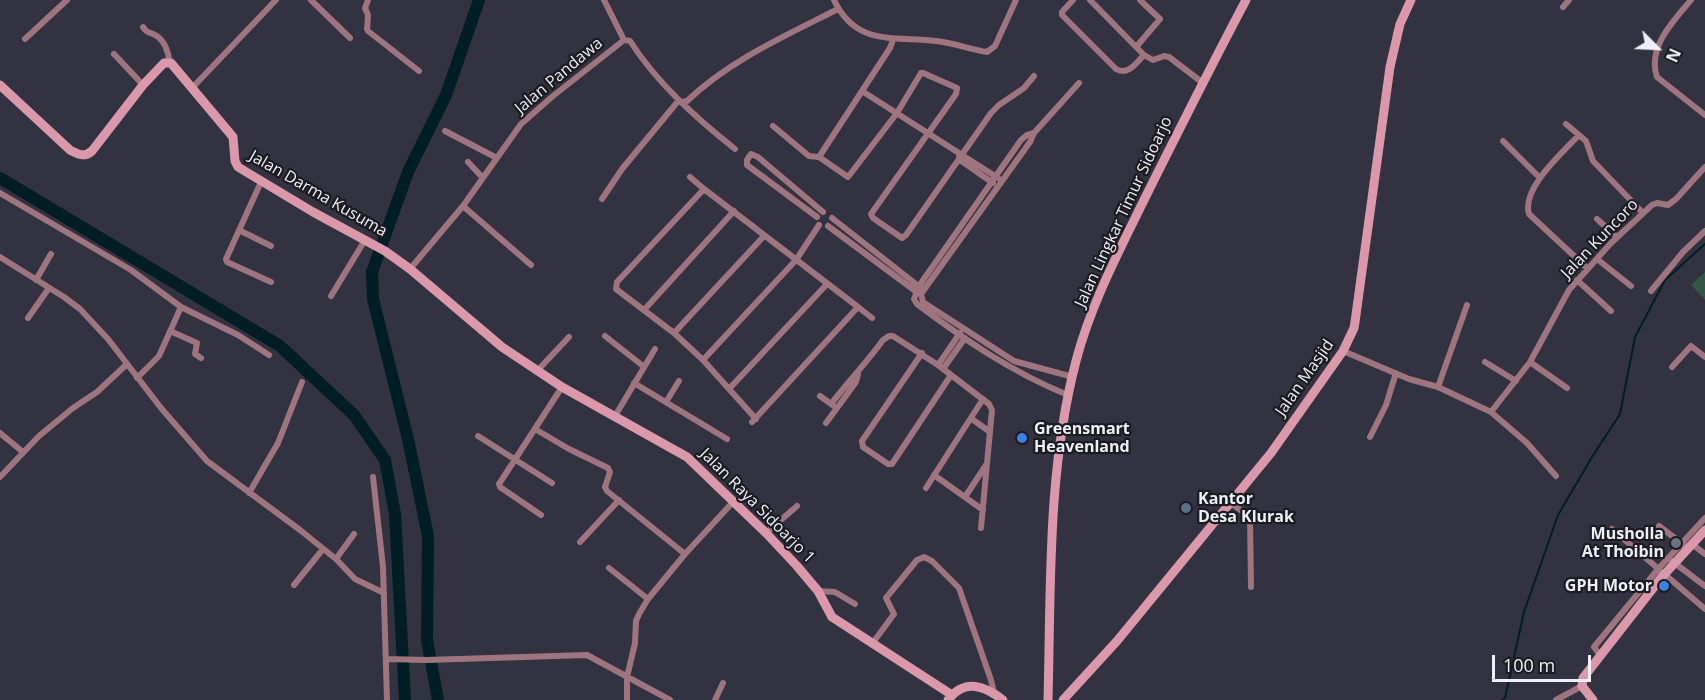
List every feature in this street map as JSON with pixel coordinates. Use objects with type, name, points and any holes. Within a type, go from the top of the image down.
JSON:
[{"type":"street","points":[[24,39],[67,0]]},
{"type":"street","points":[[311,0],[350,38]]},
{"type":"street","points":[[368,0],[365,8],[368,15],[368,31],[418,71]]},
{"type":"street","points":[[604,0],[624,40]]},
{"type":"street","points":[[834,0],[838,9],[861,30],[876,37],[893,40],[933,41],[990,51],[995,46],[1016,0]]},
{"type":"street","points":[[1073,0],[1062,15],[1116,69],[1121,72],[1126,71],[1144,55]]},
{"type":"street","points":[[1090,0],[1144,55],[1154,60],[1164,56],[1170,57],[1203,82]]},
{"type":"street","points":[[1137,46],[1160,19],[1140,0]]},
{"type":"street","name":"Jalan Lingkar Timur Sidoarjo","points":[[1048,700],[1055,487],[1068,395],[1073,377],[1092,313],[1119,251],[1246,0]]},
{"type":"street","name":"Jalan Masjid","points":[[1063,700],[1117,641],[1231,503],[1270,453],[1342,351],[1355,322],[1373,180],[1393,53],[1400,24],[1411,0]]},
{"type":"street","points":[[1563,7],[1569,0]]},
{"type":"street","points":[[1690,0],[1663,36],[1657,49],[1655,71],[1657,77],[1705,115]]},
{"type":"street","points":[[143,27],[148,33],[157,36],[169,53],[169,61],[193,87],[274,1]]},
{"type":"street","points":[[602,199],[622,169],[680,101],[687,101],[723,70],[748,55],[838,9]]},
{"type":"street","name":"Jalan Pandawa","points":[[410,269],[463,206],[517,130],[530,116],[624,40],[630,41],[639,56],[680,101],[735,149]]},
{"type":"street","points":[[819,157],[893,40]]},
{"type":"street","points":[[114,54],[143,85]]},
{"type":"street","points":[[0,85],[70,150],[83,155],[90,153],[143,85],[164,63],[169,61]]},
{"type":"street","points":[[773,126],[809,156],[819,157],[844,177],[848,177],[897,113],[922,73],[956,87],[958,91],[872,214],[873,218],[900,238],[904,237],[995,109],[1024,88],[1034,76]]},
{"type":"street","points":[[1068,395],[1010,369],[962,337],[917,304],[914,299],[997,182],[1024,137],[1034,133],[1079,83]]},
{"type":"street","name":"Jalan Darma Kusuma","points":[[193,87],[233,137],[237,165],[261,182],[385,251],[410,269]]},
{"type":"street","points":[[862,92],[929,134],[997,182]]},
{"type":"street","points":[[1566,124],[1588,144],[1590,157],[1643,213]]},
{"type":"street","points":[[445,131],[497,158]]},
{"type":"street","points":[[1579,135],[1540,177],[1528,201],[1529,214],[1587,268]]},
{"type":"street","points":[[1503,141],[1540,177]]},
{"type":"street","points":[[703,360],[796,260],[819,225],[817,217],[747,165],[750,156],[754,154],[823,212],[829,213],[832,218],[920,290],[925,303],[1014,361],[1073,377]]},
{"type":"street","points":[[468,162],[483,178]]},
{"type":"street","points":[[761,175],[768,166]]},
{"type":"street","name":"Jalan Kuncoro","points":[[1491,412],[1530,362],[1566,294],[1587,268],[1643,213],[1657,203],[1668,205],[1672,203],[1705,167]]},
{"type":"street","points":[[690,177],[872,318]]},
{"type":"street","points":[[261,182],[226,259],[227,262],[271,282]]},
{"type":"street","points":[[704,189],[616,284],[616,289],[674,333],[703,360],[754,420],[858,307]]},
{"type":"street","points":[[0,193],[131,270],[181,306],[238,335],[269,355]]},
{"type":"street","points":[[463,206],[531,265]]},
{"type":"street","points":[[644,310],[734,211]]},
{"type":"street","points":[[817,217],[823,212]]},
{"type":"street","points":[[828,226],[832,218]]},
{"type":"street","points":[[1597,219],[1617,237]]},
{"type":"street","points":[[819,225],[828,226],[920,290]]},
{"type":"street","points":[[239,230],[271,246]]},
{"type":"street","points":[[1651,291],[1683,252],[1705,231]]},
{"type":"street","points":[[674,333],[764,236]]},
{"type":"street","points":[[331,296],[366,240]]},
{"type":"street","points":[[36,280],[51,254]]},
{"type":"street","points":[[0,257],[64,297],[95,325],[207,461],[336,559],[355,579],[384,593]]},
{"type":"street","points":[[1597,258],[1631,286]]},
{"type":"street","name":"Jalan Raya Sidoarjo 1","points":[[410,269],[492,339],[537,371],[687,457],[766,533],[818,591],[831,617],[950,698]]},
{"type":"street","points":[[1577,280],[1611,311]]},
{"type":"street","points":[[729,389],[827,284]]},
{"type":"street","points":[[28,318],[49,288]]},
{"type":"street","points":[[1438,387],[1467,305]]},
{"type":"street","points":[[137,378],[158,358],[181,306]]},
{"type":"street","points":[[940,367],[966,330]]},
{"type":"street","points":[[170,331],[196,343],[195,354],[201,358]]},
{"type":"street","points":[[605,336],[644,366]]},
{"type":"street","points":[[826,423],[851,378],[858,374],[883,340],[893,336],[922,353],[992,406],[981,528]]},
{"type":"street","points":[[537,371],[569,337]]},
{"type":"street","points":[[1672,367],[1691,346],[1705,357]]},
{"type":"street","points":[[615,416],[655,349]]},
{"type":"street","points":[[1342,351],[1409,379],[1438,387],[1491,412],[1527,443],[1556,476]]},
{"type":"street","points":[[922,353],[862,441],[863,447],[888,464],[892,464],[951,375]]},
{"type":"street","points":[[1010,369],[1014,361]]},
{"type":"street","points":[[1485,362],[1516,381]]},
{"type":"street","points":[[1530,362],[1567,388]]},
{"type":"street","points":[[0,477],[58,420],[97,392],[126,365]]},
{"type":"street","points":[[1024,376],[1028,366]]},
{"type":"street","points":[[1038,383],[1042,369]]},
{"type":"street","points":[[1370,437],[1386,405],[1396,373]]},
{"type":"street","points":[[666,402],[680,381]]},
{"type":"street","points":[[249,493],[278,442],[302,382]]},
{"type":"street","points":[[634,383],[727,439]]},
{"type":"street","points":[[541,515],[499,486],[499,482],[562,387]]},
{"type":"street","points":[[820,396],[834,406]]},
{"type":"street","points":[[926,488],[983,399]]},
{"type":"street","points":[[972,419],[990,432]]},
{"type":"street","points":[[535,429],[608,468],[610,472],[605,488],[686,554]]},
{"type":"street","points":[[0,433],[23,452]]},
{"type":"street","points":[[478,436],[552,483]]},
{"type":"street","points":[[964,497],[987,465]]},
{"type":"street","points":[[934,475],[982,510]]},
{"type":"street","points":[[373,477],[390,659],[387,700]]},
{"type":"street","points":[[580,542],[618,500]]},
{"type":"street","points":[[627,700],[627,677],[635,643],[636,621],[648,599],[734,501]]},
{"type":"street","points":[[1231,503],[1250,517],[1251,587]]},
{"type":"street","points":[[766,533],[797,506]]},
{"type":"street","points":[[1686,545],[1705,518]]},
{"type":"street","points":[[1659,525],[1686,545],[1705,554]]},
{"type":"street","points":[[1612,530],[1705,609]]},
{"type":"street","points":[[1593,700],[1582,686],[1583,678],[1597,652],[1671,560],[1705,530]]},
{"type":"street","points":[[336,559],[354,534]]},
{"type":"street","points":[[294,585],[323,549]]},
{"type":"street","points":[[872,644],[894,614],[886,598],[917,560],[921,557],[926,558],[943,570],[959,588],[994,693]]},
{"type":"street","points":[[1671,560],[1705,586]]},
{"type":"street","points":[[609,568],[648,599]]},
{"type":"street","points":[[818,591],[835,592],[855,604]]},
{"type":"street","points":[[390,659],[437,660],[585,655],[591,656],[670,700]]},
{"type":"street","points":[[715,700],[723,683]]},
{"type":"street","points":[[950,698],[960,689],[981,686],[1003,700]]},
{"type":"street","points":[[1556,700],[1582,686]]},
{"type":"green space","points":[[1705,272],[1705,300],[1691,285]]},
{"type":"waterway","points":[[438,700],[427,640],[428,536],[408,439],[373,299],[372,272],[408,172],[446,95],[479,0]]},
{"type":"waterway","points":[[0,178],[280,346],[354,415],[385,460],[395,514],[405,700]]},
{"type":"waterway","points":[[1502,700],[1505,698],[1524,612],[1558,515],[1620,414],[1635,337],[1665,280],[1705,244]]},
{"type":"place","name":"Greensmart Heavenland","points":[[1022,438]]},
{"type":"place","name":"Kantor Desa Klurak","points":[[1186,508]]},
{"type":"place","name":"Musholla At Thoibin","points":[[1676,543]]},
{"type":"place","name":"GPH Motor","points":[[1664,586]]}]
